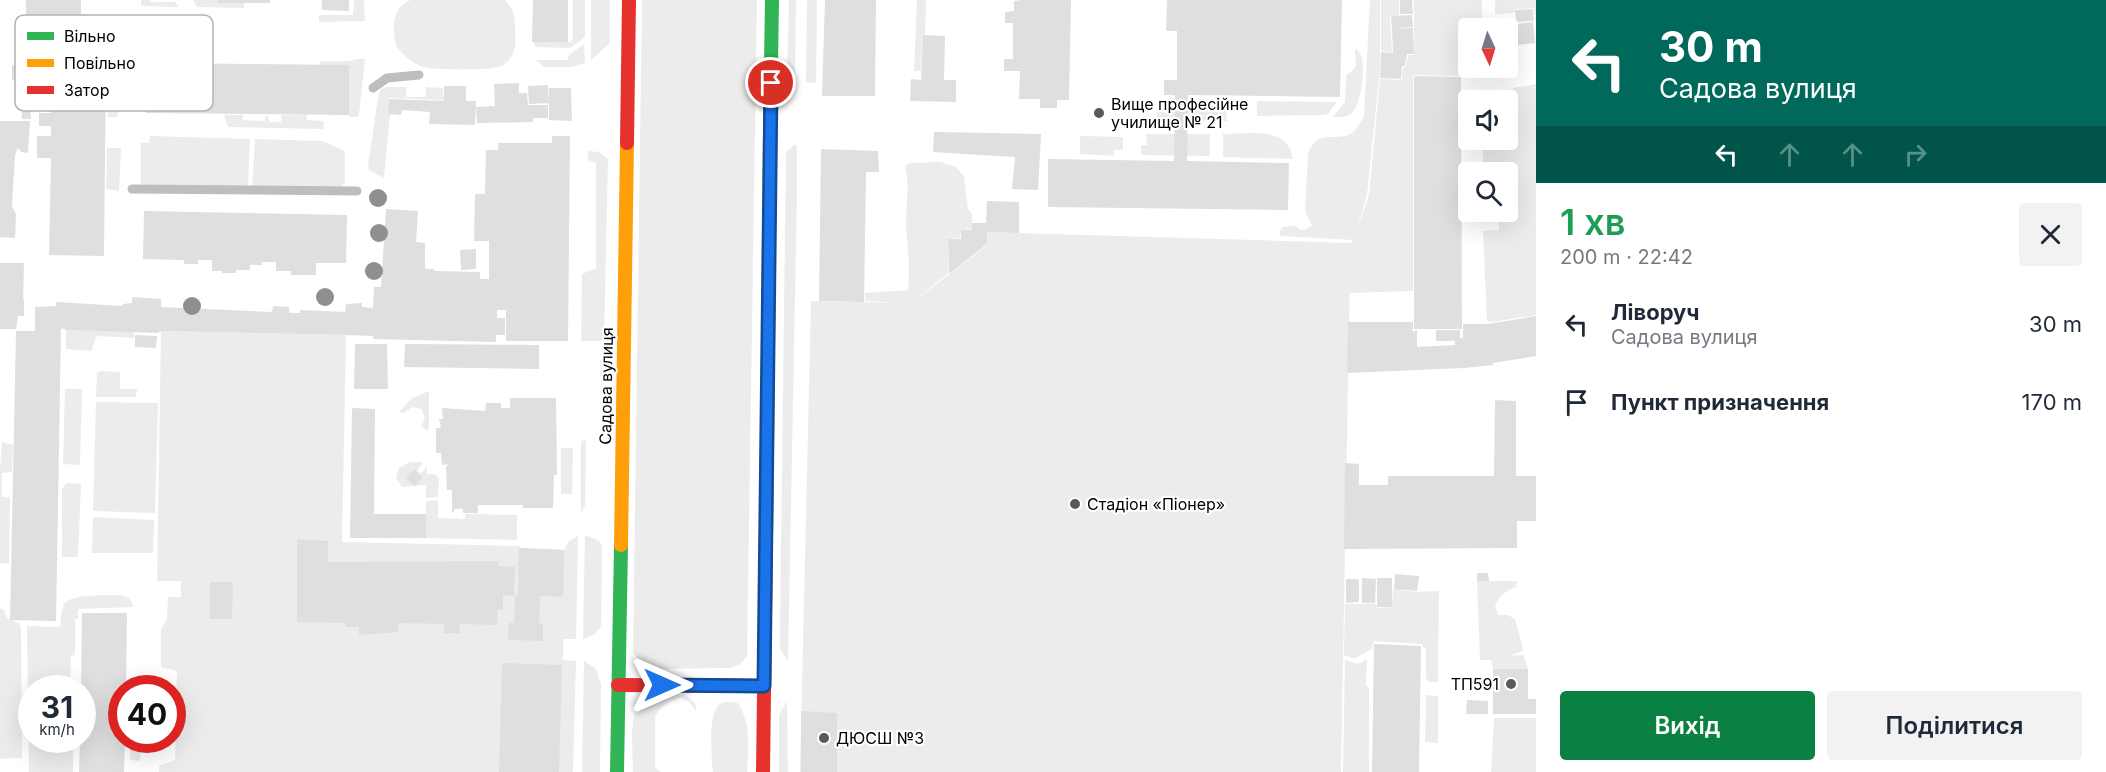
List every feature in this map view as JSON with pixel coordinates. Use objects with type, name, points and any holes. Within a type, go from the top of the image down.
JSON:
[{"type":"street","name":"Садова вулиця","points":[[617,772],[629,0]]},
{"type":"street","points":[[763,772],[772,0]]},
{"type":"street","points":[[618,685],[764,686]]},
{"type":"lane","points":[[373,88],[387,78],[419,75]]},
{"type":"lane","points":[[132,189],[357,191]]},
{"type":"shaded area","points":[[141,0],[175,2],[179,7],[141,6]]},
{"type":"shaded area","points":[[193,0],[244,3],[244,8],[197,7]]},
{"type":"shaded area","points":[[352,0],[364,0],[365,21],[319,22],[319,15],[353,15],[354,1]]},
{"type":"shaded area","points":[[411,0],[505,0],[512,10],[515,21],[515,45],[512,56],[502,66],[487,69],[438,69],[416,64],[399,50],[394,36],[396,13],[401,6]]},
{"type":"shaded area","points":[[573,0],[585,0],[585,37],[570,48],[536,47],[533,42],[570,42],[573,39]]},
{"type":"shaded area","points":[[591,0],[610,0],[610,43],[591,60]]},
{"type":"shaded area","points":[[642,0],[757,0],[747,656],[740,664],[730,668],[650,669],[639,661],[633,652]]},
{"type":"shaded area","points":[[789,0],[796,0],[795,75],[787,75]]},
{"type":"shaded area","points":[[807,0],[817,0],[816,83],[806,82]]},
{"type":"shaded area","points":[[917,0],[926,0],[921,71],[914,71]]},
{"type":"shaded area","name":"Стадіон «Піонер»","points":[[1370,0],[1380,0],[1380,69],[1367,194],[1357,230],[1369,195],[1380,79],[1402,80],[1403,67],[1406,67],[1408,55],[1414,55],[1414,0],[1482,0],[1482,18],[1458,18],[1458,76],[1413,75],[1413,291],[1350,293],[1350,273],[1341,772],[800,772],[811,301],[900,303],[865,301],[865,293],[908,290],[906,223],[908,187],[905,166],[910,163],[940,162],[956,167],[964,176],[968,209],[972,214],[972,229],[961,230],[960,238],[948,239],[948,273],[912,303],[987,245],[987,232],[1351,243],[1353,240],[1280,236],[1280,230],[1282,227],[1296,226],[1300,230],[1305,230],[1312,226],[1305,211],[1308,154],[1312,146],[1316,141],[1325,137],[1341,137],[1351,134],[1364,116]]},
{"type":"shaded area","points":[[1381,0],[1399,0],[1399,15],[1390,16],[1392,52],[1381,51]]},
{"type":"shaded area","points":[[1495,0],[1536,0],[1536,24],[1534,8],[1515,9],[1514,13],[1495,14]]},
{"type":"shaded area","points":[[584,44],[585,63],[572,67],[544,67],[536,60],[568,60],[569,55]]},
{"type":"shaded area","points":[[1355,48],[1361,55],[1363,68],[1362,86],[1357,104],[1351,114],[1333,117],[1345,102],[1346,76],[1356,67]]},
{"type":"shaded area","points":[[365,59],[359,114],[357,117],[349,117],[349,65],[321,65],[319,62]]},
{"type":"shaded area","points":[[1536,84],[1536,315],[1492,322],[1487,321],[1483,231],[1499,230],[1499,222],[1518,222],[1518,162],[1483,162],[1483,150],[1518,150],[1518,90],[1510,90]]},
{"type":"shaded area","points":[[386,87],[406,87],[406,97],[426,97],[426,87],[443,88],[444,100],[389,98],[388,113],[390,114],[384,178],[369,170],[368,166],[378,98],[380,90]]},
{"type":"shaded area","points":[[1157,101],[1219,102],[1222,109],[1226,110],[1227,121],[1157,120]]},
{"type":"shaded area","points":[[1257,101],[1337,102],[1328,114],[1324,115],[1257,116]]},
{"type":"shaded area","points":[[108,111],[119,111],[117,117],[108,117]]},
{"type":"shaded area","points":[[224,115],[243,115],[243,120],[265,121],[265,115],[268,116],[269,122],[281,122],[281,115],[307,115],[307,120],[324,121],[323,129],[228,127]]},
{"type":"shaded area","points":[[1255,133],[1276,136],[1290,148],[1293,159],[1223,157],[1223,134]]},
{"type":"shaded area","points":[[1146,134],[1210,134],[1210,156],[1141,155],[1141,145],[1147,145]]},
{"type":"shaded area","points":[[150,136],[250,139],[248,187],[141,186],[141,143],[149,143]]},
{"type":"shaded area","points":[[1080,136],[1123,137],[1123,150],[1114,150],[1114,156],[1080,154]]},
{"type":"shaded area","points":[[255,139],[322,141],[345,151],[345,183],[339,187],[252,187]]},
{"type":"shaded area","points":[[794,145],[797,146],[797,193],[788,661],[780,649],[780,624],[786,152]]},
{"type":"shaded area","points":[[107,148],[121,148],[119,191],[106,189]]},
{"type":"shaded area","points":[[588,151],[599,152],[608,159],[604,341],[581,341],[582,274],[596,268],[596,163],[588,160]]},
{"type":"shaded area","points":[[66,330],[134,332],[134,338],[97,336],[91,351],[66,349]]},
{"type":"shaded area","points":[[161,331],[346,335],[342,542],[520,546],[520,548],[564,550],[569,541],[578,536],[576,639],[563,639],[563,660],[576,661],[573,772],[159,772],[159,766],[175,760],[175,753],[186,753],[186,675],[177,675],[177,671],[161,667],[161,629],[167,619],[168,597],[181,597],[181,581],[157,581]]},
{"type":"shaded area","points":[[101,371],[120,372],[120,389],[137,389],[136,397],[96,397],[97,373]]},
{"type":"shaded area","points":[[65,389],[82,389],[80,465],[63,464]]},
{"type":"shaded area","points":[[429,391],[429,428],[427,431],[421,426],[425,418],[421,409],[412,407],[404,413],[399,412],[411,399]]},
{"type":"shaded area","points":[[96,402],[158,403],[155,513],[93,511]]},
{"type":"shaded area","points":[[586,440],[585,505],[581,514],[581,441]]},
{"type":"shaded area","points":[[2,442],[13,445],[12,472],[2,473],[2,497],[10,497],[9,564],[0,563]]},
{"type":"shaded area","points":[[561,448],[573,448],[572,494],[561,494]]},
{"type":"shaded area","points":[[410,462],[423,463],[417,471],[420,474],[427,467],[427,474],[434,474],[439,478],[438,497],[426,498],[426,485],[402,487],[396,478],[399,468]]},
{"type":"shaded area","points":[[67,483],[81,484],[78,557],[62,557],[62,489]]},
{"type":"shaded area","points":[[438,500],[438,518],[465,519],[465,514],[517,515],[517,540],[426,538],[426,501]]},
{"type":"shaded area","points":[[93,517],[154,520],[153,553],[92,553]]},
{"type":"shaded area","points":[[585,535],[598,540],[602,545],[601,626],[595,634],[583,639]]},
{"type":"shaded area","points":[[1477,581],[1517,581],[1516,587],[1504,594],[1495,605],[1498,615],[1508,615],[1515,619],[1523,649],[1509,656],[1523,655],[1528,669],[1493,669],[1491,660],[1480,660]]},
{"type":"shaded area","points":[[1393,589],[1417,592],[1439,591],[1438,682],[1429,682],[1426,678],[1426,648],[1422,644],[1374,641],[1372,649],[1354,659],[1344,655],[1345,604],[1376,604],[1377,608],[1392,607]]},
{"type":"shaded area","points":[[121,595],[130,599],[133,607],[78,609],[78,619],[75,619],[75,655],[71,656],[70,675],[28,675],[27,626],[60,627],[65,603],[76,598]]},
{"type":"shaded area","points":[[0,608],[4,610],[7,618],[20,624],[21,630],[21,675],[18,675],[18,753],[22,753],[22,758],[0,759]]},
{"type":"shaded area","points":[[1367,659],[1369,772],[1343,772],[1345,660],[1358,664]]},
{"type":"shaded area","points":[[584,661],[596,669],[601,684],[600,772],[582,772]]},
{"type":"shaded area","points":[[684,694],[695,703],[697,712],[689,702],[680,698],[662,707],[655,717],[655,767],[661,772],[633,772],[632,733],[638,705],[642,700],[652,697]]},
{"type":"shaded area","points":[[1426,695],[1438,696],[1438,743],[1425,742]]},
{"type":"shaded area","points":[[787,701],[788,772],[779,772],[779,715]]},
{"type":"shaded area","points":[[738,703],[747,729],[747,772],[713,772],[711,743],[713,718],[719,705]]},
{"type":"shaded area","points":[[1494,718],[1536,718],[1536,772],[1491,772]]},
{"type":"shaded area","points":[[29,753],[73,753],[73,772],[29,772]]},
{"type":"shaded area","points":[[130,753],[140,753],[140,761],[130,760]]},
{"type":"building","points":[[26,0],[81,0],[81,15],[26,15]]},
{"type":"building","points":[[218,0],[270,0],[270,3],[218,3]]},
{"type":"building","points":[[322,0],[349,0],[349,11],[322,10]]},
{"type":"building","points":[[533,0],[568,0],[568,42],[532,42]]},
{"type":"building","points":[[825,0],[876,0],[875,96],[822,96]]},
{"type":"building","points":[[1071,0],[1069,100],[1057,100],[1057,108],[1040,108],[1040,99],[1019,99],[1020,71],[1004,71],[1004,59],[1013,59],[1013,23],[1005,23],[1005,12],[1014,11],[1014,1]]},
{"type":"building","points":[[1167,0],[1342,0],[1340,97],[1188,95],[1187,161],[1289,163],[1288,210],[1048,207],[1048,159],[1174,161],[1175,95],[1164,95],[1164,80],[1177,80],[1177,31],[1166,31]]},
{"type":"building","points":[[1400,0],[1412,0],[1413,14],[1400,14]]},
{"type":"building","points":[[1533,9],[1534,21],[1518,22],[1515,10]]},
{"type":"building","points":[[1412,15],[1413,27],[1392,29],[1391,16]]},
{"type":"building","points":[[1533,22],[1535,43],[1518,45],[1518,24]]},
{"type":"building","points":[[1413,28],[1414,54],[1407,54],[1405,66],[1402,66],[1401,79],[1380,78],[1381,52],[1393,53],[1392,29]]},
{"type":"building","points":[[923,35],[945,36],[944,80],[956,80],[956,102],[910,101],[911,79],[921,80]]},
{"type":"building","points":[[213,64],[349,65],[349,115],[146,113],[146,111],[213,111]]},
{"type":"building","points":[[12,65],[15,65],[15,80],[12,80]]},
{"type":"building","points":[[1414,76],[1458,77],[1461,78],[1461,90],[1458,90],[1458,150],[1461,150],[1461,162],[1458,162],[1458,222],[1462,222],[1462,329],[1414,329]]},
{"type":"building","points":[[519,83],[519,93],[527,93],[528,105],[548,105],[548,118],[533,118],[533,122],[477,123],[476,107],[495,106],[494,84]]},
{"type":"building","points":[[548,85],[549,103],[529,104],[528,86]]},
{"type":"building","points":[[444,86],[466,86],[466,101],[476,101],[475,125],[429,124],[430,112],[402,110],[401,115],[388,114],[389,99],[444,101]]},
{"type":"building","points":[[549,88],[571,88],[572,121],[549,120]]},
{"type":"building","points":[[22,111],[30,111],[31,119],[22,119]]},
{"type":"building","points":[[51,111],[105,111],[104,256],[49,255],[51,158],[37,158],[37,136],[51,136],[51,126],[39,126],[39,113],[51,113]]},
{"type":"building","points":[[0,121],[30,121],[28,153],[21,152],[18,148],[15,155],[12,206],[16,214],[15,238],[0,237]]},
{"type":"building","points":[[934,132],[1041,134],[1038,190],[1012,189],[1015,157],[933,152]]},
{"type":"building","points":[[552,136],[570,136],[568,341],[506,341],[506,310],[497,310],[497,318],[505,318],[505,335],[496,335],[496,342],[373,339],[373,336],[346,335],[161,331],[158,333],[61,328],[56,621],[10,620],[16,331],[35,331],[35,307],[56,306],[56,302],[122,306],[132,303],[132,297],[161,299],[161,307],[272,312],[273,306],[289,307],[289,313],[300,313],[300,310],[345,312],[346,304],[362,303],[362,307],[373,308],[374,287],[381,287],[386,209],[418,211],[416,242],[425,243],[425,269],[480,272],[480,279],[489,279],[489,241],[474,241],[475,194],[485,194],[486,150],[498,150],[498,143],[552,143]]},
{"type":"building","points":[[821,149],[878,151],[879,172],[866,172],[864,302],[819,301]]},
{"type":"building","points":[[987,201],[1019,202],[1019,233],[987,232],[987,244],[949,274],[948,239],[961,239],[961,230],[972,230],[972,223],[986,223]]},
{"type":"building","points":[[144,211],[347,215],[346,263],[316,263],[316,275],[291,275],[291,271],[276,271],[276,262],[250,265],[250,270],[236,270],[236,273],[222,273],[222,271],[212,271],[212,260],[198,260],[198,264],[184,264],[184,260],[143,259]]},
{"type":"building","points":[[476,249],[476,269],[461,270],[460,250]]},
{"type":"building","points":[[0,263],[24,263],[24,316],[18,316],[16,329],[0,329]]},
{"type":"building","points":[[1536,316],[1536,356],[1493,363],[1493,365],[1464,368],[1347,373],[1348,322],[1413,322],[1413,329],[1408,329],[1413,332],[1417,330],[1417,347],[1455,345],[1455,341],[1436,341],[1436,330],[1460,330],[1460,338],[1463,338],[1463,324],[1488,324]]},
{"type":"building","points":[[135,335],[157,336],[156,348],[135,347]]},
{"type":"building","points":[[355,344],[387,344],[388,389],[354,389]]},
{"type":"building","points":[[405,344],[539,345],[539,369],[404,367]]},
{"type":"building","points":[[510,398],[556,398],[557,475],[554,475],[553,508],[478,505],[478,513],[463,513],[463,509],[454,509],[452,512],[452,490],[447,490],[446,467],[448,464],[442,465],[441,453],[436,453],[436,428],[441,428],[439,419],[443,419],[442,408],[485,411],[486,403],[501,403],[501,408],[510,408]]},
{"type":"building","points":[[1495,400],[1516,401],[1516,476],[1536,476],[1536,521],[1517,521],[1517,548],[1344,549],[1345,463],[1359,464],[1359,485],[1388,485],[1388,476],[1494,476]]},
{"type":"building","points":[[352,408],[375,409],[374,514],[426,514],[426,538],[350,538]]},
{"type":"building","points":[[415,469],[423,477],[415,486],[406,478]]},
{"type":"building","points":[[297,539],[328,541],[328,562],[498,561],[498,566],[515,567],[514,596],[503,595],[503,610],[498,609],[497,625],[459,624],[460,633],[444,633],[444,624],[398,623],[398,632],[359,635],[359,627],[346,627],[345,623],[297,622]]},
{"type":"building","points":[[519,548],[564,550],[563,597],[540,596],[539,624],[543,624],[543,641],[508,640],[509,623],[514,623],[515,595],[518,594]]},
{"type":"building","points":[[1477,573],[1488,573],[1489,581],[1477,581]]},
{"type":"building","points":[[1395,574],[1419,576],[1417,591],[1394,589]]},
{"type":"building","points":[[1362,578],[1376,579],[1375,603],[1362,603]]},
{"type":"building","points":[[1377,578],[1392,578],[1392,607],[1377,607]]},
{"type":"building","points":[[1346,579],[1359,579],[1359,602],[1346,603]]},
{"type":"building","points":[[210,582],[233,582],[232,619],[210,619]]},
{"type":"building","points":[[82,613],[127,613],[126,675],[108,675],[108,753],[125,753],[124,772],[79,772],[80,753],[96,753],[96,675],[81,675]]},
{"type":"building","points":[[1374,644],[1421,646],[1419,772],[1372,772]]},
{"type":"building","points":[[502,663],[562,665],[559,772],[499,772]]},
{"type":"building","name":"ТП591","points":[[1493,669],[1528,669],[1528,699],[1536,699],[1536,714],[1493,714]]},
{"type":"building","points":[[1467,700],[1488,701],[1488,714],[1466,714]]},
{"type":"building","points":[[801,711],[837,713],[837,772],[801,772]]},
{"type":"traffic: fast","points":[[770,131],[772,0]]},
{"type":"traffic: fast","points":[[617,772],[621,545]]},
{"type":"traffic: slow","points":[[767,455],[770,131]]},
{"type":"traffic: slow","points":[[621,545],[627,143]]},
{"type":"traffic: jam","points":[[627,143],[629,0]]},
{"type":"traffic: jam","points":[[763,772],[767,455]]},
{"type":"traffic: jam","points":[[618,685],[764,686]]},
{"type":"place","name":"Вище професійне училище № 21","points":[[1099,113]]},
{"type":"place","name":"Стадіон «Піонер»","points":[[1075,504]]},
{"type":"place","name":"ТП591","points":[[1511,684]]},
{"type":"place","name":"ДЮСШ №3","points":[[824,738]]},
{"type":"route","points":[[662,685],[764,686],[771,83]]}]
